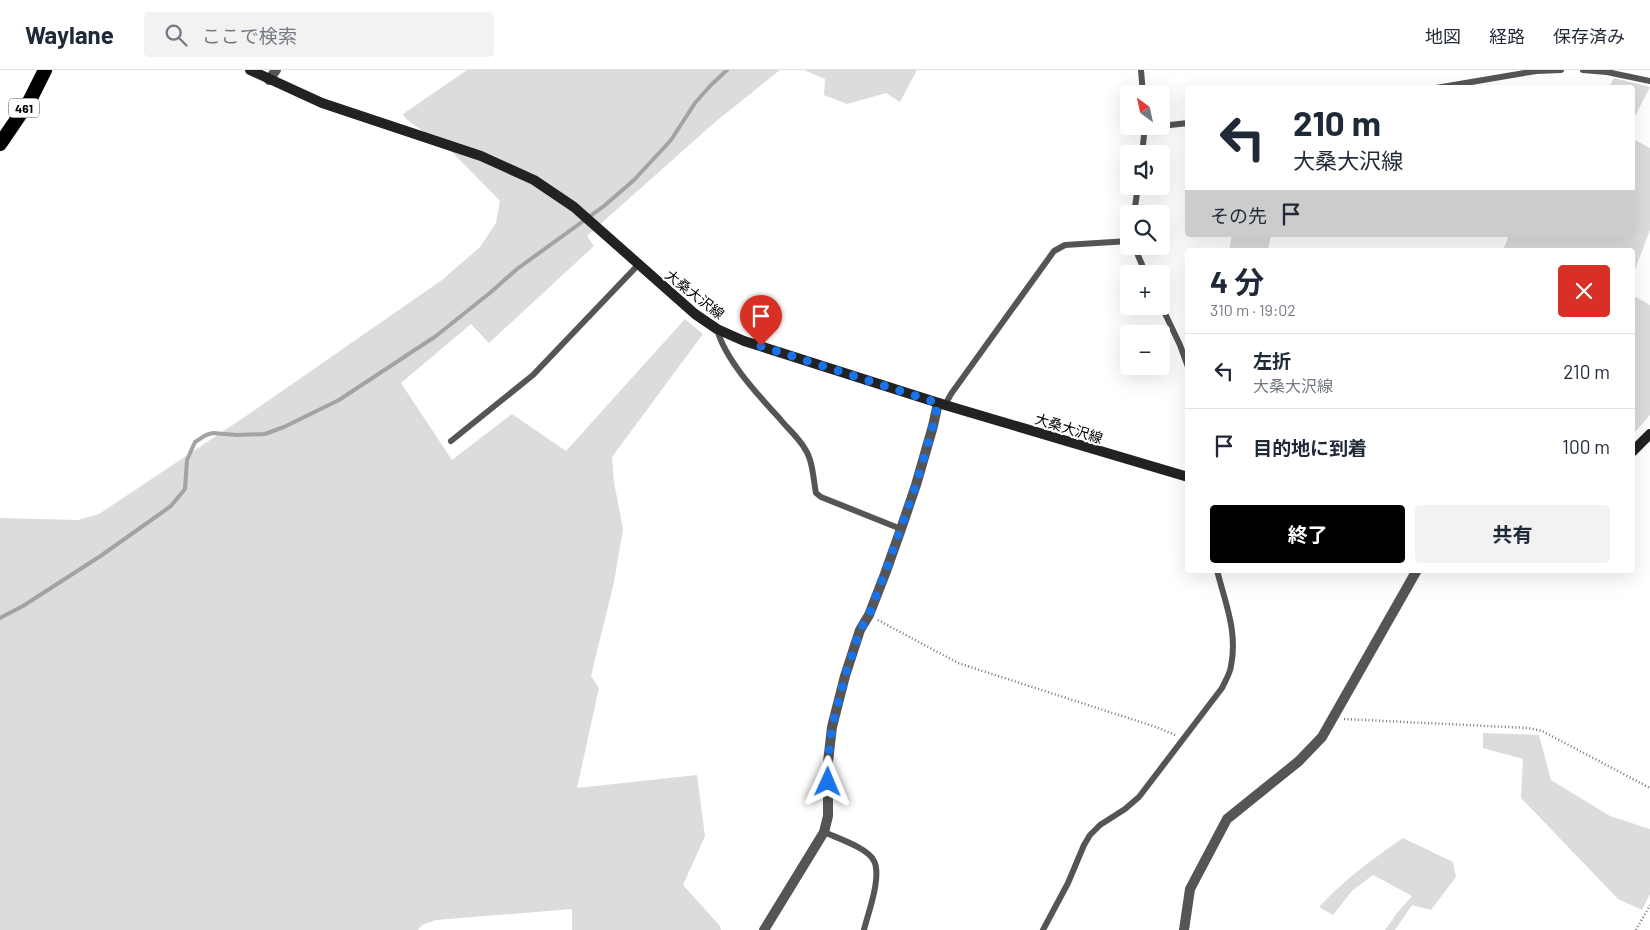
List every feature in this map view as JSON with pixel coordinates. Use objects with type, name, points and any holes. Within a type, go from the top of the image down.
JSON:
[{"type":"highway","name":"461","points":[[0,144],[30,100],[45,70]]},
{"type":"main road","name":"大桑大沢線","points":[[250,70],[322,103],[482,156],[534,180],[574,207],[695,314],[717,329],[744,341],[942,404],[1185,477]]},
{"type":"main road","points":[[1635,449],[1650,434]]},
{"type":"street","points":[[269,80],[276,70]]},
{"type":"street","points":[[764,930],[824,832],[828,816],[828,762],[832,727],[845,676],[860,630],[869,615],[885,574],[916,485],[933,426],[942,404]]},
{"type":"street","points":[[1184,930],[1190,889],[1227,820],[1299,761],[1322,737],[1416,573]]},
{"type":"lane","points":[[1140,70],[1142,85]]},
{"type":"lane","points":[[1454,85],[1536,71],[1560,70]]},
{"type":"lane","points":[[1583,70],[1607,72],[1650,81]]},
{"type":"lane","points":[[1170,125],[1185,123]]},
{"type":"lane","points":[[942,404],[1054,250],[1065,246],[1120,242]]},
{"type":"lane","points":[[451,441],[533,376],[638,264]]},
{"type":"lane","points":[[1166,315],[1185,359]]},
{"type":"lane","points":[[717,329],[720,342],[753,390],[805,447],[811,460],[816,493],[821,497],[901,528]]},
{"type":"lane","points":[[1043,930],[1068,883],[1090,835],[1100,825],[1126,810],[1139,797],[1222,688],[1231,668],[1233,642],[1231,619],[1218,573]]},
{"type":"lane","points":[[824,832],[859,847],[874,860],[878,876],[864,930]]},
{"type":"path","points":[[869,615],[958,662],[1156,727],[1176,736],[1181,741]]},
{"type":"path","points":[[1335,715],[1344,719],[1528,728],[1542,731],[1650,788]]},
{"type":"path","points":[[1636,930],[1650,905]]},
{"type":"shaded area","points":[[467,70],[780,70],[714,123],[587,236],[594,246],[489,343],[471,324],[401,383],[452,460],[512,414],[566,451],[685,319],[703,334],[612,457],[614,482],[623,529],[614,582],[591,676],[599,688],[577,788],[697,775],[705,836],[683,885],[720,926],[721,930],[572,930],[572,909],[436,920],[422,925],[418,930],[0,930],[0,518],[78,520],[99,514],[249,414],[442,280],[480,247],[496,223],[500,201],[453,153],[406,119],[403,114]]},
{"type":"shaded area","points":[[804,70],[917,70],[900,102],[886,93],[847,104],[824,95],[825,79]]},
{"type":"shaded area","points":[[1614,78],[1650,87],[1635,116],[1635,85],[1610,85]]},
{"type":"shaded area","points":[[1635,140],[1650,148],[1650,230],[1635,270],[1635,248],[1504,248],[1508,237],[1635,237]]},
{"type":"shaded area","points":[[1232,237],[1271,237],[1268,248],[1229,248]]},
{"type":"shaded area","points":[[1635,297],[1650,305],[1650,415],[1635,432]]},
{"type":"shaded area","points":[[1483,733],[1539,735],[1551,780],[1610,816],[1650,829],[1650,894],[1642,910],[1618,899],[1521,798],[1523,759],[1483,748]]},
{"type":"shaded area","points":[[1403,838],[1453,862],[1456,877],[1431,910],[1412,905],[1395,930],[1385,930],[1412,896],[1373,875],[1352,891],[1333,915],[1319,907],[1359,870]]},
{"type":"waterway","points":[[0,618],[23,606],[102,555],[171,506],[185,489],[187,460],[195,442],[213,433],[237,435],[265,434],[284,427],[339,400],[436,336],[517,269],[604,206],[634,180],[671,140],[695,103],[727,70]]},
{"type":"route","points":[[761,346],[938,403],[916,485],[885,574],[869,615],[860,630],[845,676],[832,727],[828,782]]}]
